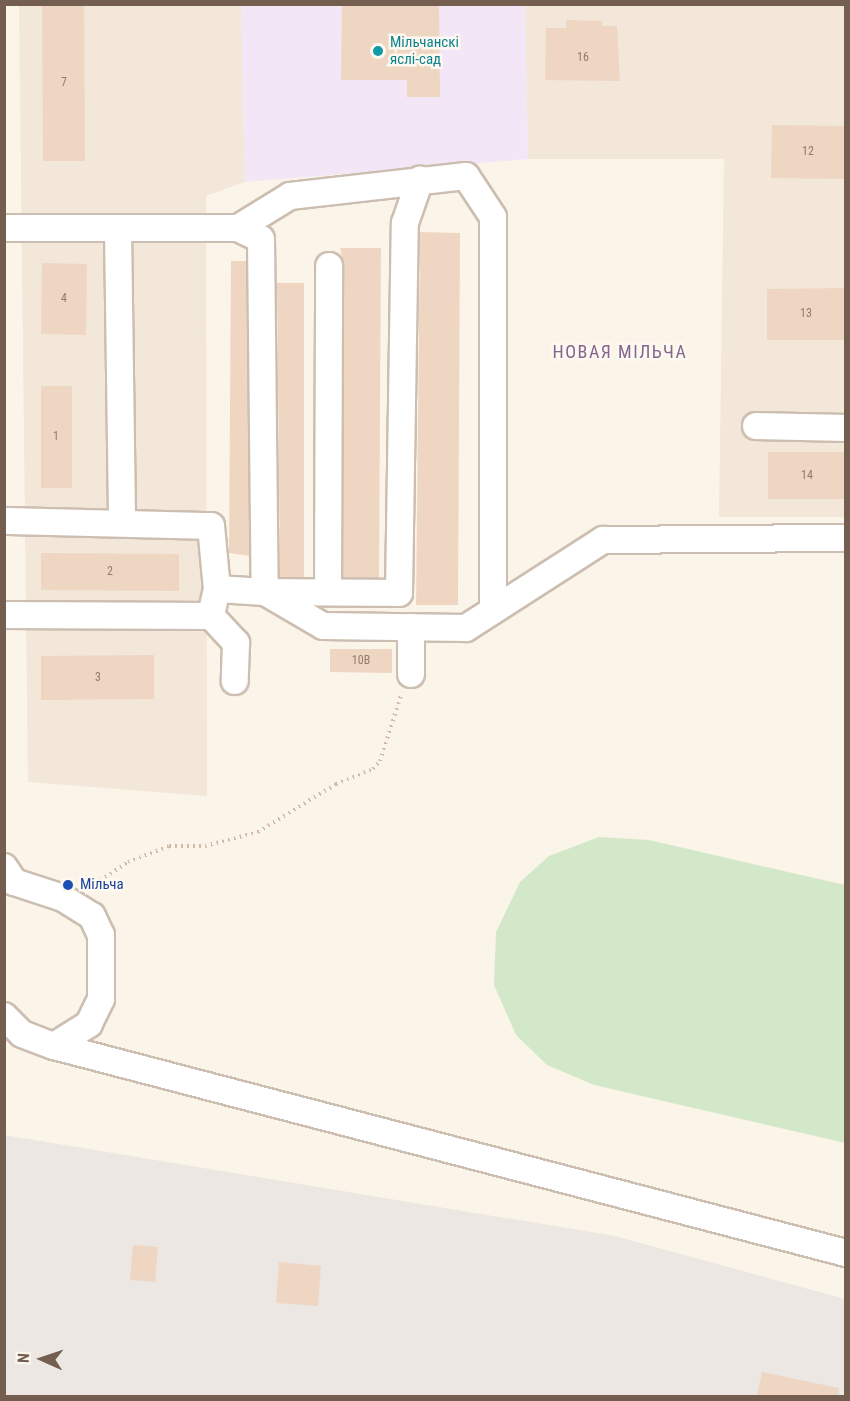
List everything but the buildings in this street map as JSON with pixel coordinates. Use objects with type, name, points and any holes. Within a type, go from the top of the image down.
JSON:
[{"type":"street","points":[[238,228],[290,196],[466,176],[493,217],[494,610]]},
{"type":"street","points":[[217,589],[265,592],[399,593],[405,223],[420,180]]},
{"type":"street","points":[[4,228],[118,230],[238,228],[261,239],[265,592]]},
{"type":"street","points":[[118,230],[122,523]]},
{"type":"street","points":[[328,591],[330,266]]},
{"type":"street","points":[[756,426],[846,428]]},
{"type":"street","points":[[4,521],[211,526],[217,589],[211,616]]},
{"type":"street","points":[[265,592],[323,627],[466,628],[603,540],[846,538]]},
{"type":"street","points":[[4,615],[211,616],[236,643],[235,681]]},
{"type":"street","points":[[411,627],[411,674]]},
{"type":"street","points":[[4,867],[14,882],[63,898],[92,916],[101,935],[101,999],[88,1024],[54,1047]]},
{"type":"street","points":[[4,1016],[22,1034],[54,1047],[846,1253]]},
{"type":"path","points":[[84,891],[128,862],[169,846],[205,846],[258,832],[336,784],[373,769],[380,761],[390,722],[411,674]]},
{"type":"shaded area","points":[[19,5],[241,5],[245,182],[206,196],[207,796],[28,782]]},
{"type":"shaded area","points":[[241,5],[525,5],[528,159],[245,182]]},
{"type":"shaded area","points":[[525,5],[845,5],[845,517],[719,517],[724,159],[528,159]]},
{"type":"shaded area","points":[[4,1135],[615,1236],[845,1299],[845,1396],[5,1396]]},
{"type":"green space","points":[[599,837],[649,840],[845,885],[845,1143],[594,1085],[547,1065],[516,1035],[494,985],[496,932],[520,882],[549,856]]},
{"type":"place","name":"Мільчанскі яслі-сад","points":[[378,51]]},
{"type":"place","name":"Мільча","points":[[68,885]]},
{"type":"district","name":"НОВАЯ МІЛЬЧА","points":[[620,352]]}]
